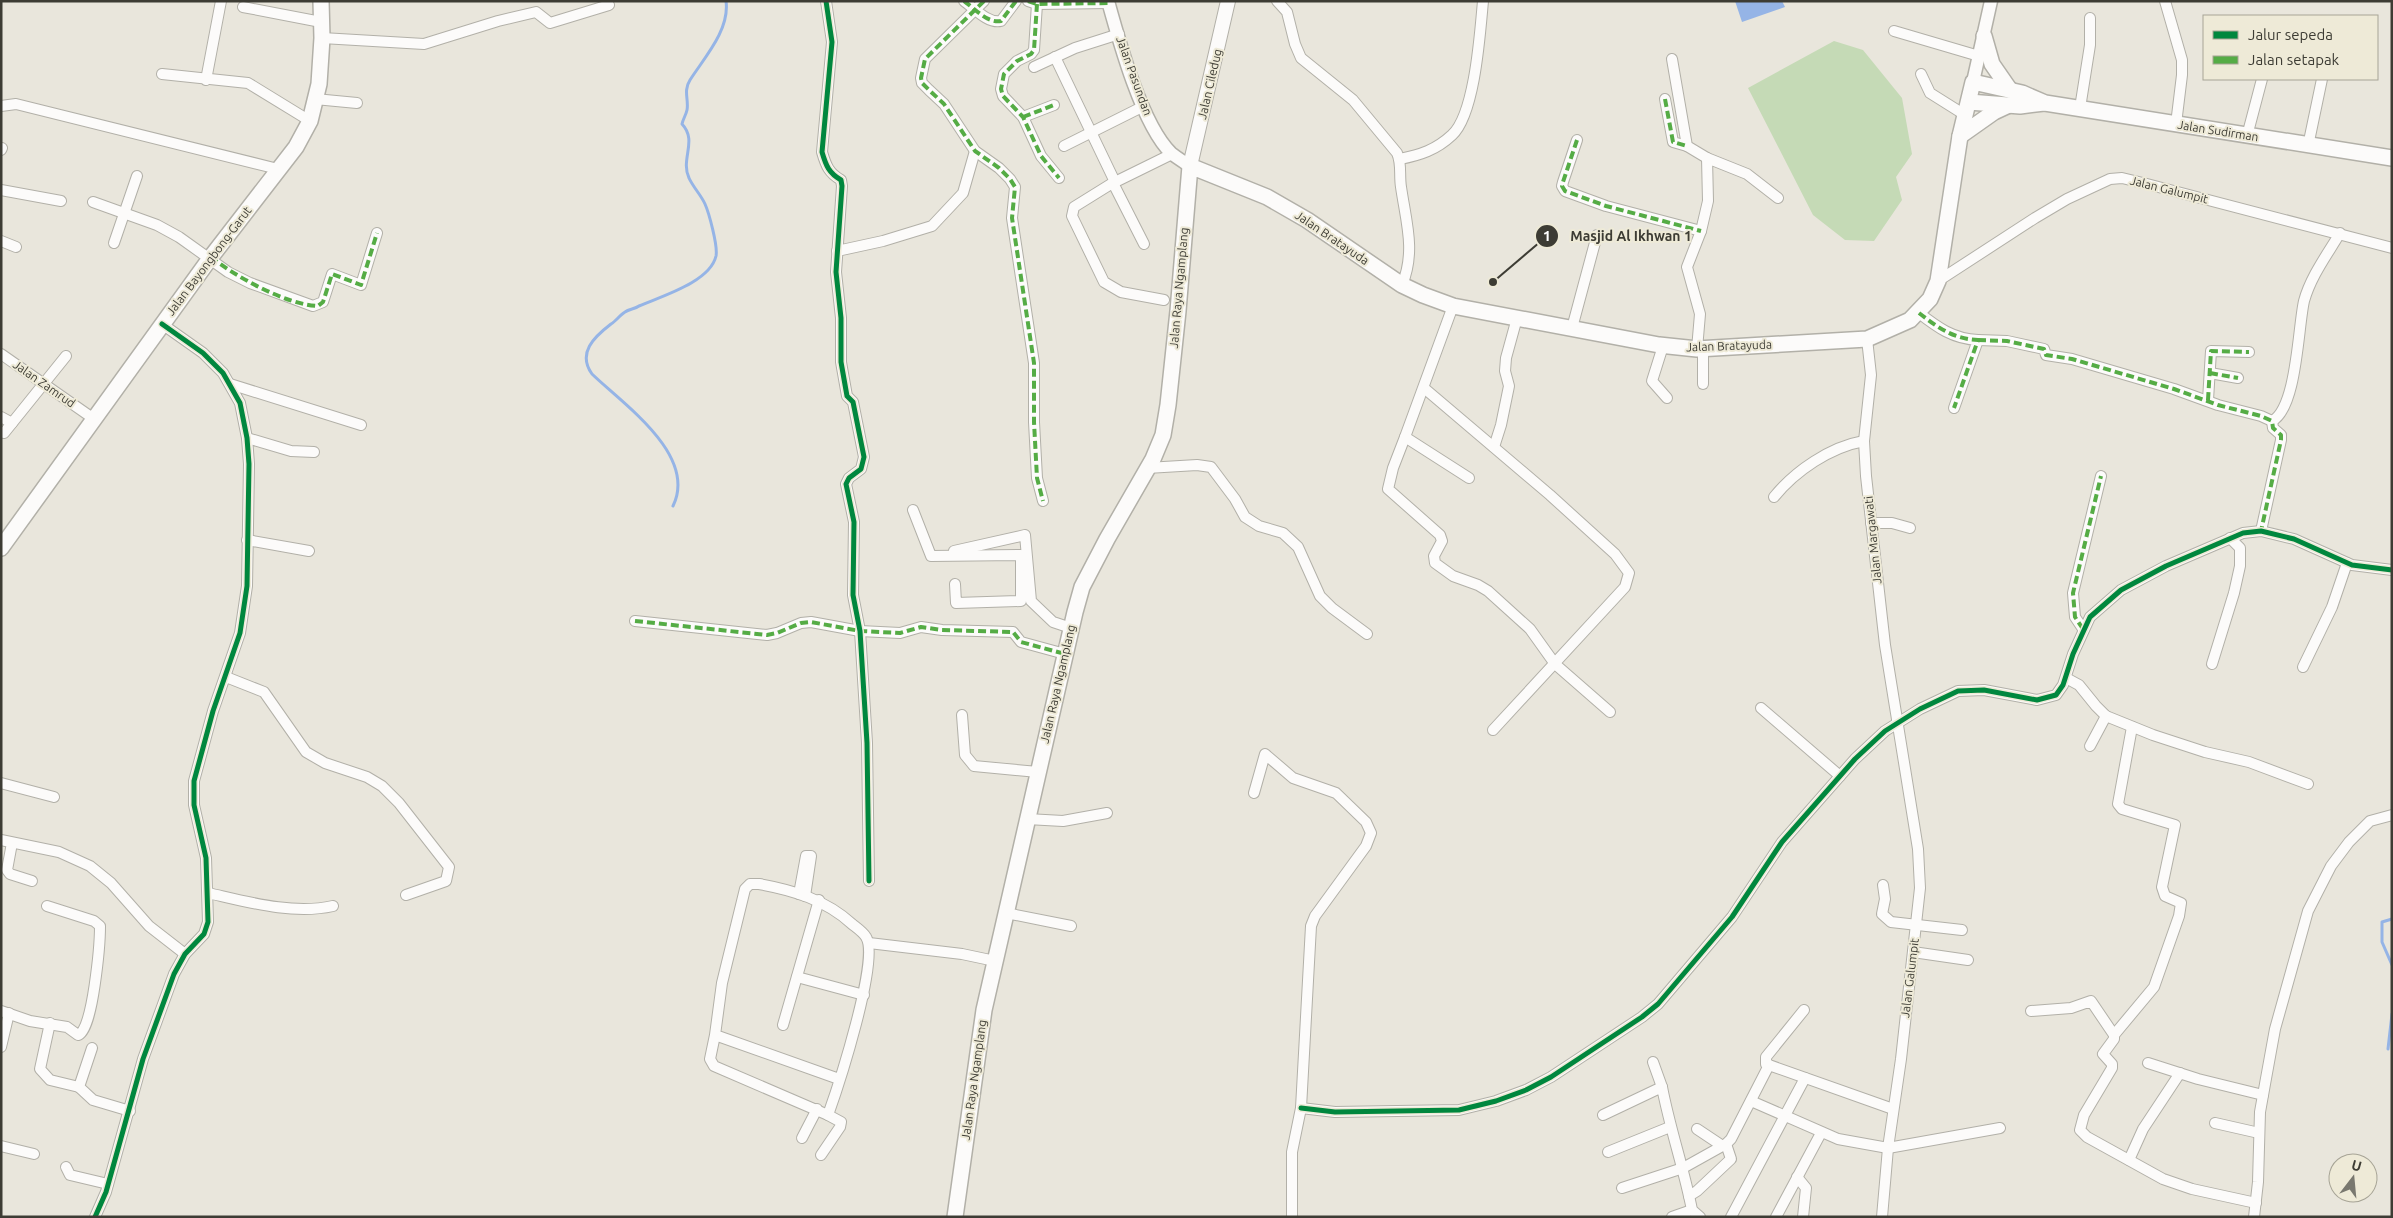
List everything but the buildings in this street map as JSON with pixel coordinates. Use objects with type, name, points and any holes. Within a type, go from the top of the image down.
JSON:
[{"type":"main road","name":"Jalan Bayongbong-Garut","points":[[1,548],[91,416],[296,147],[310,122],[319,84],[322,38],[321,1]]},
{"type":"main road","name":"Jalan Ciledug","points":[[1190,166],[1228,1]]},
{"type":"main road","points":[[1984,36],[1992,64],[2010,98]]},
{"type":"main road","name":"Jalan Bratayuda","points":[[1190,166],[1246,187],[1283,206],[1307,220],[1402,286],[1453,306],[1663,346],[1700,349],[1867,339],[1902,325],[1918,313],[1930,299],[1938,281],[1960,136],[1973,82]]},
{"type":"main road","points":[[1973,82],[2010,98]]},
{"type":"main road","points":[[1967,109],[2010,98]]},
{"type":"main road","points":[[1960,136],[2010,98]]},
{"type":"main road","name":"Jalan Sudirman","points":[[2010,98],[2032,106],[2045,103],[2080,108],[2392,158]]},
{"type":"main road","name":"Jalan Raya Ngamplang","points":[[955,1217],[982,1028],[995,961],[1075,612],[1080,594],[1107,539],[1159,447],[1168,405],[1190,166]]},
{"type":"street","points":[[206,80],[221,1]]},
{"type":"street","points":[[826,1],[832,42],[822,152],[829,171],[841,180],[836,272],[841,318],[841,362],[847,394],[854,405],[864,457],[861,469],[849,478],[846,484],[854,522],[853,596],[860,631],[868,743],[869,881]]},
{"type":"street","points":[[964,1],[992,21],[1000,21],[1016,1]]},
{"type":"street","points":[[984,1],[981,13],[925,60],[921,78],[922,83],[944,104],[975,151],[999,168],[1015,187],[1012,218],[1034,364],[1034,422],[1037,478],[1043,501]]},
{"type":"street","points":[[1277,1],[1287,12],[1301,58],[1353,100],[1387,138],[1400,159],[1400,186],[1410,232],[1407,273],[1402,286]]},
{"type":"street","points":[[1400,159],[1434,149],[1452,135],[1459,126],[1467,109],[1472,86],[1483,1]]},
{"type":"street","name":"Jalan Bratayuda","points":[[1973,82],[1991,1]]},
{"type":"street","points":[[2165,1],[2182,60],[2176,124]]},
{"type":"street","points":[[1059,178],[1041,156],[1023,117],[1003,96],[1001,83],[1004,74],[1017,61],[1031,54],[1034,50],[1033,3],[1109,2]]},
{"type":"street","name":"Jalan Pasundan","points":[[1109,2],[1142,107],[1172,154],[1190,166]]},
{"type":"street","points":[[322,38],[424,44],[498,21],[536,12],[550,23],[609,5]]},
{"type":"street","points":[[243,7],[322,22]]},
{"type":"street","points":[[2080,108],[2090,45],[2090,18]]},
{"type":"street","points":[[1894,31],[1979,56]]},
{"type":"street","points":[[1034,67],[1075,48],[1119,34]]},
{"type":"street","points":[[1055,57],[1144,244]]},
{"type":"street","points":[[1672,59],[1687,146]]},
{"type":"street","points":[[162,74],[252,84],[290,111],[310,122]]},
{"type":"street","points":[[1921,74],[1930,93],[1967,109]]},
{"type":"street","points":[[2247,136],[2262,80]]},
{"type":"street","points":[[2308,146],[2322,80]]},
{"type":"street","points":[[1665,99],[1673,142],[1687,146],[1707,158],[1747,174],[1778,198]]},
{"type":"street","points":[[315,100],[357,103]]},
{"type":"street","points":[[1,106],[16,104],[278,169]]},
{"type":"street","points":[[1023,117],[1054,105]]},
{"type":"street","points":[[1064,146],[1142,107]]},
{"type":"street","points":[[1577,140],[1563,182],[1565,190],[1606,206],[1701,231]]},
{"type":"street","points":[[837,251],[874,243],[932,226],[963,193],[975,151]]},
{"type":"street","points":[[1164,300],[1121,292],[1104,282],[1072,216],[1074,207],[1114,182],[1172,154]]},
{"type":"street","points":[[1703,384],[1700,314],[1687,267],[1701,231],[1708,201],[1707,158]]},
{"type":"street","points":[[114,243],[136,176]]},
{"type":"street","name":"Jalan Galumpit","points":[[1938,281],[2067,199],[2116,178],[2147,184],[2392,248]]},
{"type":"street","points":[[1,190],[61,201]]},
{"type":"street","points":[[93,202],[157,225],[211,257],[228,272],[250,283],[302,303],[318,306],[323,302],[332,274],[361,285],[377,233]]},
{"type":"street","points":[[2261,531],[2282,440],[2281,434],[2274,431],[2271,425],[2272,421],[2282,412],[2289,390],[2297,357],[2305,299],[2321,265],[2340,233]]},
{"type":"street","points":[[1572,328],[1597,235]]},
{"type":"street","points":[[1,242],[16,247]]},
{"type":"street","points":[[1453,306],[1393,468],[1388,489],[1440,535],[1442,541],[1434,556],[1435,563],[1453,576],[1478,585],[1488,591],[1530,629],[1555,664],[1610,712]]},
{"type":"street","points":[[1918,313],[1949,334],[1978,340],[2007,341],[2044,349],[2046,354],[2072,359],[2208,400],[2218,405],[2262,416],[2272,421]]},
{"type":"street","points":[[1494,447],[1501,425],[1509,386],[1505,364],[1517,318]]},
{"type":"street","points":[[95,1217],[108,1184],[152,1032],[174,974],[185,954],[204,934],[208,922],[206,858],[193,795],[202,750],[243,617],[247,586],[248,438],[240,403],[223,373],[203,353],[162,324]]},
{"type":"street","name":"Jalan Margawati","points":[[1867,339],[1871,375],[1864,440],[1885,645],[1900,740]]},
{"type":"street","points":[[1954,408],[1978,340]]},
{"type":"street","points":[[1663,346],[1652,381],[1667,398]]},
{"type":"street","points":[[2208,400],[2211,351],[2250,352]]},
{"type":"street","name":"Jalan Zamrud","points":[[1,354],[91,416]]},
{"type":"street","points":[[4,433],[66,356]]},
{"type":"street","points":[[2210,373],[2238,378]]},
{"type":"street","points":[[230,384],[361,425]]},
{"type":"street","points":[[1424,388],[1615,554],[1629,573],[1625,587],[1493,730]]},
{"type":"street","points":[[1,416],[12,423]]},
{"type":"street","points":[[1405,437],[1469,478]]},
{"type":"street","points":[[248,438],[291,451],[314,452]]},
{"type":"street","points":[[1774,498],[1795,475],[1818,460],[1847,445],[1864,440]]},
{"type":"street","points":[[1147,468],[1197,465],[1211,467],[1235,498],[1245,517],[1259,526],[1283,534],[1298,547],[1320,596],[1332,608],[1367,634]]},
{"type":"street","points":[[2083,629],[2074,616],[2073,593],[2101,476]]},
{"type":"street","points":[[913,510],[931,556]]},
{"type":"street","points":[[1871,523],[1892,523],[1910,528]]},
{"type":"street","points":[[1301,1108],[1335,1112],[1460,1110],[1504,1098],[1551,1077],[1642,1017],[1658,1004],[1732,917],[1782,842],[1840,776],[1868,748],[1897,724],[1947,695],[1958,691],[1984,690],[2037,700],[2056,694],[2072,681],[2083,629],[2090,617],[2121,590],[2166,566],[2233,541],[2243,533],[2261,531],[2294,539],[2346,567],[2392,570]]},
{"type":"street","points":[[931,556],[1026,535],[1026,601]]},
{"type":"street","points":[[247,540],[309,551]]},
{"type":"street","points":[[2212,664],[2234,593],[2240,566],[2240,548],[2233,541]]},
{"type":"street","points":[[931,556],[1025,555]]},
{"type":"street","points":[[2303,667],[2332,607],[2346,567]]},
{"type":"street","points":[[954,584],[956,603],[1026,601],[1053,622],[1071,628]]},
{"type":"street","points":[[635,621],[767,635],[805,622],[860,631],[900,633],[921,627],[942,630],[1013,632],[1021,642],[1065,654]]},
{"type":"street","points":[[226,677],[264,692],[306,752],[332,766],[367,777],[382,786],[399,803],[449,867],[446,881],[406,895]]},
{"type":"street","points":[[2072,681],[2106,716],[2132,727],[2206,752],[2249,762],[2308,784]]},
{"type":"street","points":[[1761,708],[1840,776]]},
{"type":"street","points":[[962,715],[966,755],[974,766],[1038,772]]},
{"type":"street","points":[[2090,746],[2106,716]]},
{"type":"street","points":[[2132,727],[2118,804],[2122,809],[2175,825],[2162,887],[2165,896],[2181,903],[2179,916],[2154,987],[2114,1035],[2114,1039],[2103,1054],[2112,1064],[2112,1068],[2084,1115],[2080,1128],[2087,1137],[2100,1146],[2173,1183],[2252,1202]]},
{"type":"street","name":"Jalan Galumpit","points":[[1882,1217],[1888,1148],[1917,925],[1920,888],[1918,849],[1900,740]]},
{"type":"street","points":[[1254,793],[1265,754],[1293,778],[1336,793],[1368,824],[1371,833],[1366,846],[1315,916],[1311,926],[1301,1108],[1292,1152],[1292,1217]]},
{"type":"street","points":[[1,783],[54,797]]},
{"type":"street","points":[[1027,819],[1063,821],[1107,813]]},
{"type":"street","points":[[2254,1217],[2252,1202],[2254,1132],[2277,1021],[2313,899],[2332,866],[2363,826],[2370,821],[2392,814]]},
{"type":"street","points":[[1,840],[59,852],[90,866],[111,883],[149,926],[185,954]]},
{"type":"street","points":[[12,843],[7,870],[10,874],[32,881]]},
{"type":"street","points":[[821,1155],[840,1127],[840,1122],[817,1109],[714,1066],[710,1059],[722,983],[745,889],[750,884],[759,884],[819,900],[842,914],[862,932],[869,943],[864,995],[828,1115]]},
{"type":"street","points":[[1883,885],[1885,899],[1882,914],[1891,922],[1962,930]]},
{"type":"street","points":[[208,893],[250,903],[294,908],[333,906]]},
{"type":"street","points":[[783,1025],[819,900]]},
{"type":"street","points":[[1,1048],[5,1012],[30,1021],[67,1027],[78,1035],[85,1030],[92,1005],[100,929],[97,922],[47,906]]},
{"type":"street","points":[[1006,912],[1071,926]]},
{"type":"street","points":[[869,943],[912,950],[962,954],[995,961]]},
{"type":"street","points":[[1913,952],[1968,960]]},
{"type":"street","points":[[797,976],[864,995]]},
{"type":"street","points":[[2031,1012],[2071,1008],[2091,1001],[2114,1035]]},
{"type":"street","points":[[1804,1010],[1766,1057],[1765,1062],[1893,1110]]},
{"type":"street","points":[[50,1024],[40,1069],[50,1080],[79,1087],[93,1100],[130,1111]]},
{"type":"street","points":[[715,1036],[839,1079]]},
{"type":"street","points":[[79,1087],[92,1048]]},
{"type":"street","points":[[1653,1062],[1662,1087],[1670,1127],[1683,1168],[1689,1196],[1686,1215]]},
{"type":"street","points":[[2148,1063],[2262,1095]]},
{"type":"street","points":[[1622,1188],[1683,1168],[1723,1145],[1751,1101],[1769,1065]]},
{"type":"street","points":[[2129,1160],[2143,1129],[2180,1073]]},
{"type":"street","points":[[1731,1217],[1805,1078]]},
{"type":"street","points":[[1603,1115],[1662,1087]]},
{"type":"street","points":[[1751,1101],[1838,1139],[1888,1148],[2000,1128]]},
{"type":"street","points":[[802,1138],[817,1109]]},
{"type":"street","points":[[2215,1123],[2254,1132]]},
{"type":"street","points":[[1608,1152],[1670,1127]]},
{"type":"street","points":[[1689,1196],[1697,1191],[1730,1159],[1723,1145],[1697,1129]]},
{"type":"street","points":[[1776,1217],[1822,1133]]},
{"type":"street","points":[[1,1146],[34,1154]]},
{"type":"street","points":[[66,1167],[70,1175],[108,1184]]},
{"type":"street","points":[[1797,1177],[1806,1188],[1803,1217]]},
{"type":"green space","points":[[1834,41],[1863,50],[1902,98],[1912,154],[1896,177],[1902,200],[1874,241],[1845,240],[1813,215],[1748,88]]},
{"type":"water","points":[[1735,1],[1782,1],[1785,7],[1742,22]]},
{"type":"waterway","points":[[673,506],[678,487],[675,468],[667,450],[654,432],[592,374],[586,359],[587,352],[594,340],[623,313],[672,293],[695,281],[712,265],[716,256],[707,208],[689,178],[687,171],[689,137],[687,130],[682,124],[687,110],[688,84],[720,33],[726,12],[726,1]]},
{"type":"waterway","points":[[2392,919],[2382,922],[2382,942],[2392,965]]},
{"type":"waterway","points":[[2388,1049],[2392,1014]]},
{"type":"marked path","points":[[964,1],[986,18],[996,21],[1001,21],[1016,1]]},
{"type":"marked path","points":[[984,1],[925,59],[921,78],[922,83],[944,104],[975,151],[999,168],[1015,187],[1012,218],[1034,363],[1034,422],[1037,478],[1043,501]]},
{"type":"marked path","points":[[1028,1],[1037,4],[1109,3]]},
{"type":"marked path","points":[[1037,4],[1034,50],[1031,54],[1017,61],[1004,74],[1001,89],[1003,96],[1023,117],[1041,156],[1059,178]]},
{"type":"marked path","points":[[1665,99],[1673,142],[1687,146]]},
{"type":"marked path","points":[[1023,117],[1054,105]]},
{"type":"marked path","points":[[1577,140],[1562,186],[1565,191],[1606,206],[1701,231]]},
{"type":"marked path","points":[[211,257],[233,273],[277,295],[291,301],[318,306],[323,302],[332,274],[361,285],[377,233]]},
{"type":"marked path","points":[[1919,313],[1953,335],[1978,340],[1954,408]]},
{"type":"marked path","points":[[1978,340],[2007,341],[2044,349],[2046,355],[2072,359],[2174,389],[2218,405],[2261,416],[2272,421],[2273,428],[2281,435],[2281,440],[2261,531]]},
{"type":"marked path","points":[[2208,400],[2211,351],[2249,352]]},
{"type":"marked path","points":[[2210,373],[2238,378]]},
{"type":"marked path","points":[[2083,629],[2075,617],[2073,593],[2101,476]]},
{"type":"marked path","points":[[635,621],[767,635],[801,623],[811,622],[860,631],[900,633],[921,627],[942,630],[1013,632],[1021,642],[1065,654]]},
{"type":"cycle path","points":[[826,1],[832,42],[822,152],[829,169],[841,180],[842,186],[836,272],[841,318],[841,362],[847,396],[853,402],[864,457],[861,469],[849,478],[846,484],[854,522],[853,595],[860,631],[867,743],[869,881]]},
{"type":"cycle path","points":[[95,1217],[106,1192],[143,1059],[174,974],[185,954],[204,934],[208,922],[206,858],[194,805],[194,781],[213,711],[240,633],[247,586],[249,464],[247,438],[240,403],[223,373],[203,353],[162,324]]},
{"type":"cycle path","points":[[1301,1108],[1335,1112],[1459,1110],[1496,1101],[1526,1090],[1551,1077],[1642,1017],[1658,1004],[1732,917],[1782,842],[1855,759],[1885,731],[1920,709],[1958,691],[1984,690],[2037,700],[2056,695],[2063,685],[2073,654],[2090,617],[2121,590],[2166,566],[2243,533],[2261,531],[2294,539],[2352,565],[2392,570]]},
{"type":"place","name":"Masjid Al Ikhwan 1","points":[[1493,282]]}]
